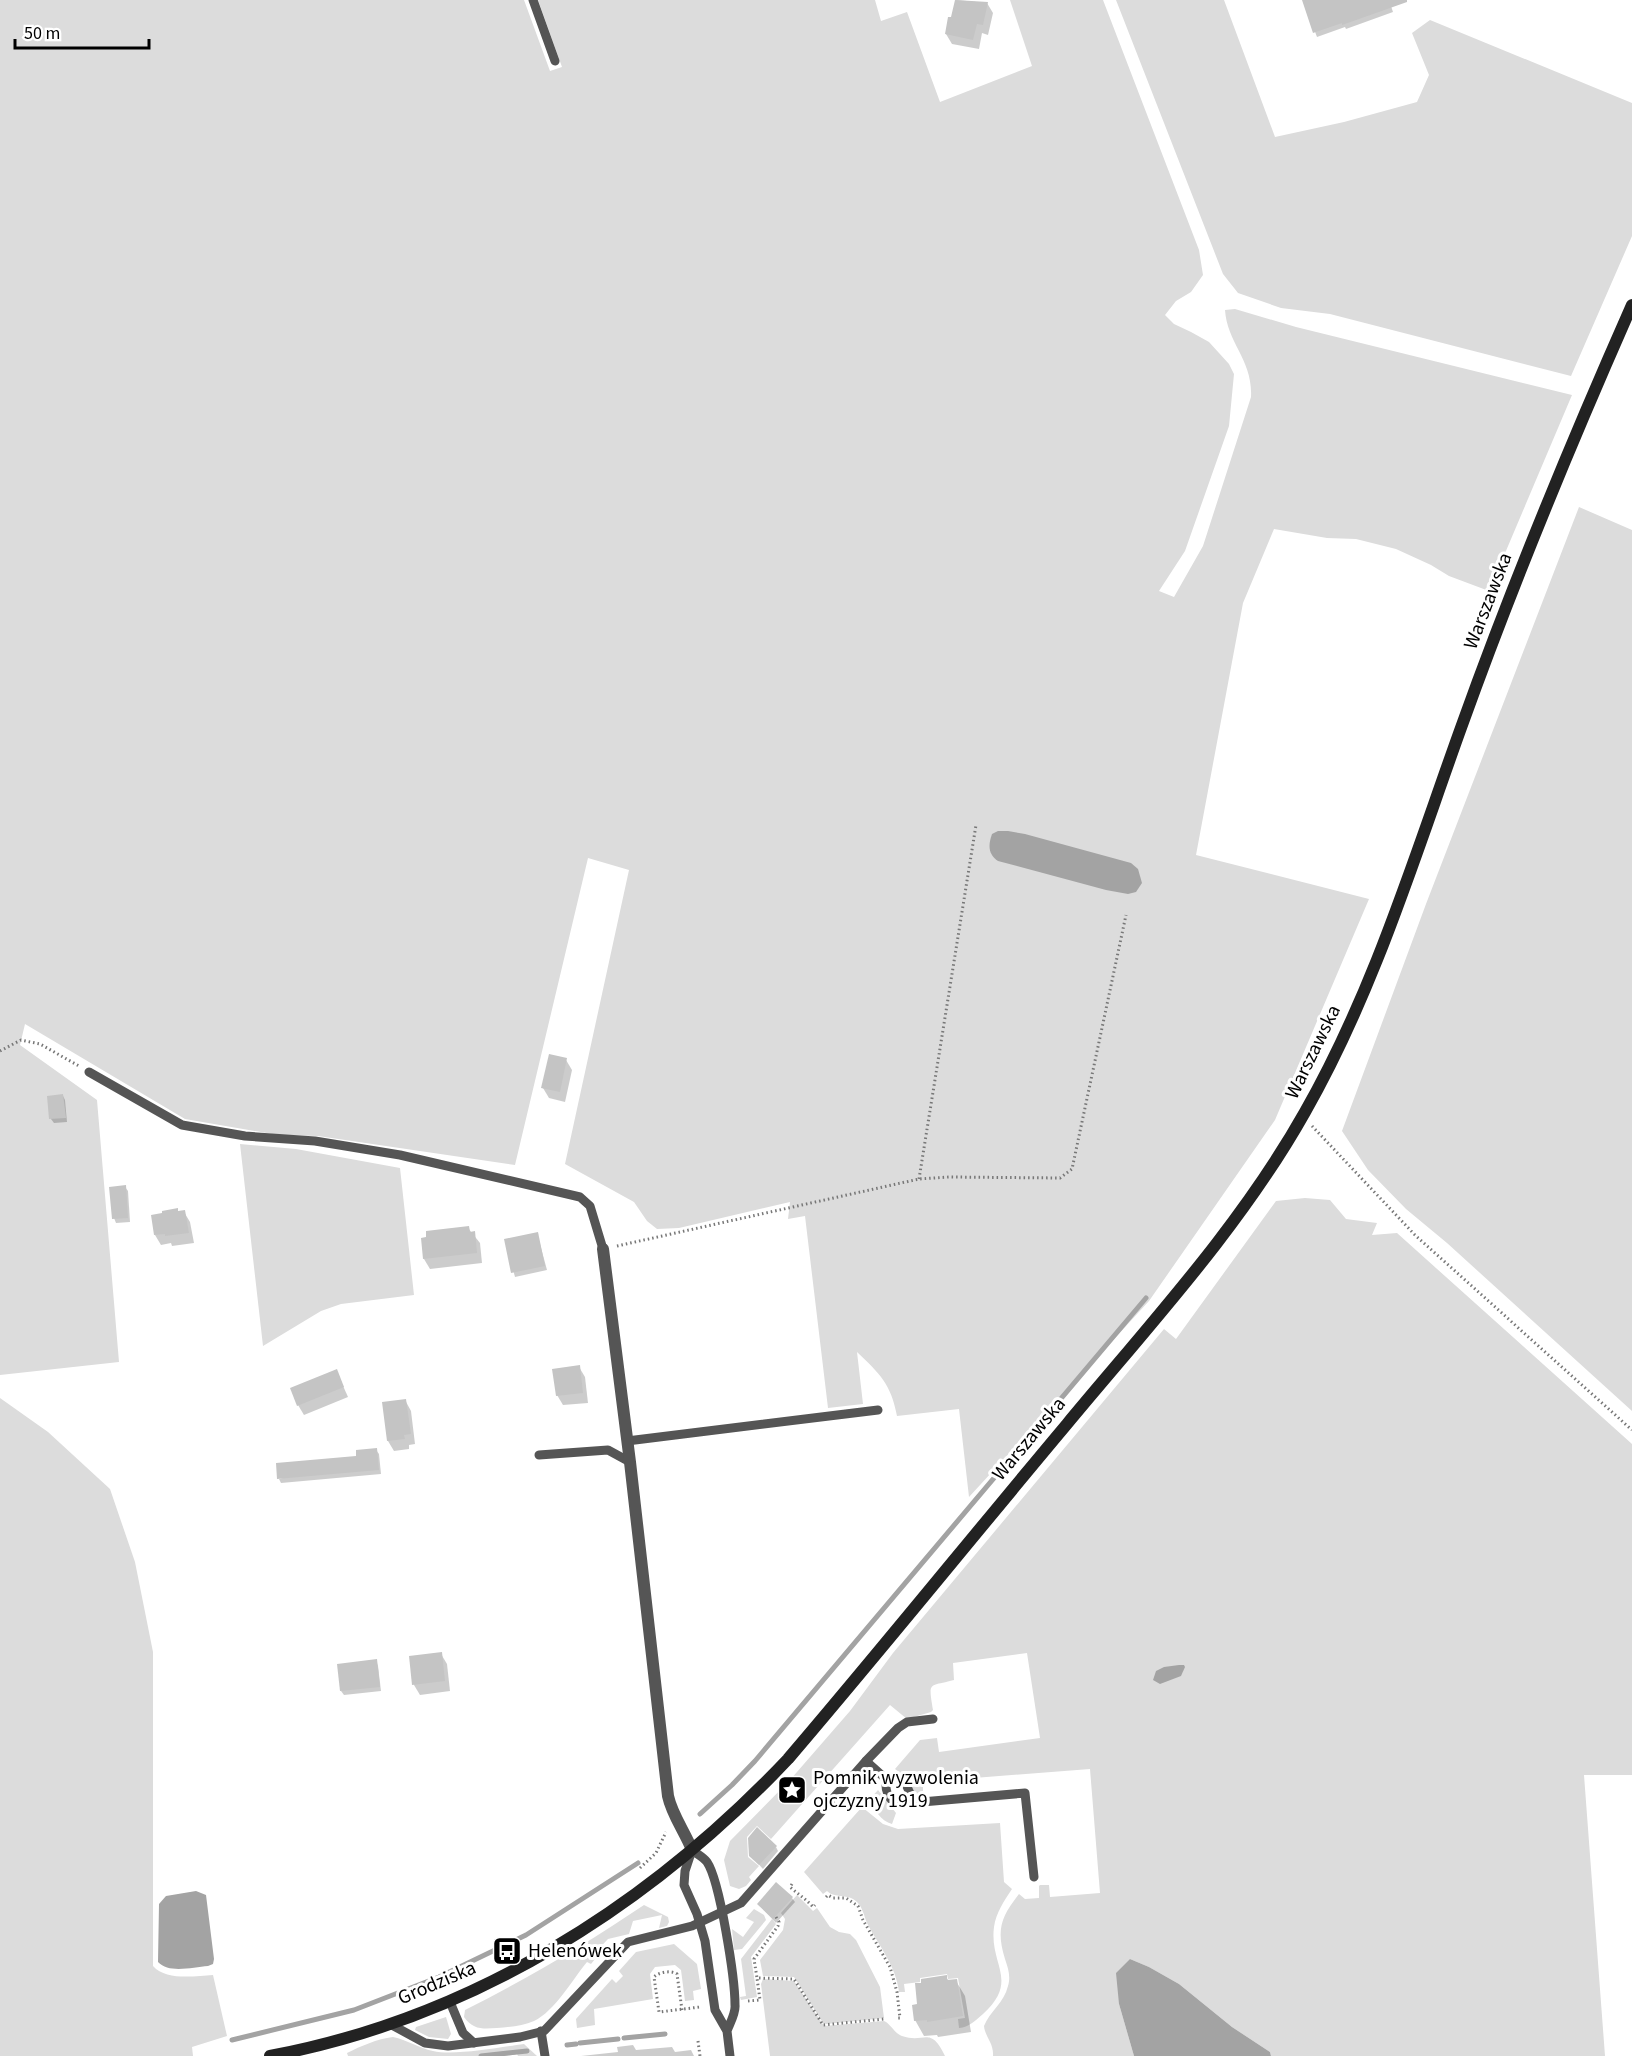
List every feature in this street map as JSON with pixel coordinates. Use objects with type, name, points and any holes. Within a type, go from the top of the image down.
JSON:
[{"type":"main road","name":"Warszawska","points":[[692,1851],[764,1784],[825,1716],[1173,1298],[1239,1214],[1303,1116],[1329,1069],[1398,907],[1463,722],[1527,555],[1632,305]]},
{"type":"main road","name":"Grodziska","points":[[270,2056],[308,2048],[390,2024],[450,2002],[513,1971],[580,1932],[692,1851]]},
{"type":"street","points":[[603,1249],[668,1796],[672,1810],[692,1851]]},
{"type":"lane","points":[[533,0],[555,61]]},
{"type":"lane","points":[[89,1072],[182,1125],[245,1136],[315,1140],[400,1155],[580,1197],[590,1206],[603,1249]]},
{"type":"lane","points":[[627,1441],[878,1410]]},
{"type":"lane","points":[[539,1455],[608,1450],[630,1462]]},
{"type":"lane","points":[[390,2024],[425,2043],[448,2046],[520,2037],[542,2031],[628,1942],[700,1922],[736,1906],[749,1896],[866,1761],[901,1726],[908,1722],[933,1719]]},
{"type":"lane","points":[[866,1761],[886,1779],[886,1790],[892,1801],[902,1804],[1025,1793],[1034,1877]]},
{"type":"lane","points":[[886,1779],[896,1776],[904,1780],[914,1802]]},
{"type":"lane","points":[[727,2031],[735,2006],[721,1913],[710,1867],[706,1860],[692,1851],[685,1871],[684,1885],[700,1922],[708,1952],[715,2010],[727,2031],[730,2056]]},
{"type":"lane","points":[[450,2002],[463,2033],[474,2043]]},
{"type":"lane","points":[[542,2031],[545,2056]]},
{"type":"path","points":[[919,1179],[976,825]]},
{"type":"path","points":[[603,1249],[919,1179],[1060,1178],[1072,1169],[1126,915]]},
{"type":"path","points":[[0,1051],[21,1040],[40,1044],[89,1072]]},
{"type":"path","points":[[1303,1116],[1415,1234],[1632,1430]]},
{"type":"path","points":[[640,1868],[653,1857],[663,1843],[672,1810]]},
{"type":"path","points":[[792,1884],[790,1887],[797,1894],[803,1896],[813,1907],[815,1905]]},
{"type":"path","points":[[826,1897],[828,1895],[832,1898],[846,1898],[858,1906],[894,1980],[900,2018],[897,2019]]},
{"type":"path","points":[[741,2002],[760,2000],[754,1959],[778,1926],[779,1922],[776,1917]]},
{"type":"path","points":[[682,2010],[677,1974],[673,1971],[657,1973],[654,1977],[659,2012],[682,2010],[700,2007]]},
{"type":"path","points":[[757,1978],[794,1979],[823,2025],[884,2019]]},
{"type":"path","points":[[698,2041],[700,2056]]},
{"type":"shaded area","points":[[0,0],[524,0],[550,71],[562,67],[538,0],[875,0],[881,21],[907,12],[940,102],[1032,66],[1010,0],[1103,0],[1199,250],[1203,275],[1191,292],[1176,301],[1165,315],[1174,324],[1209,342],[1229,364],[1234,374],[1229,426],[1185,551],[1159,591],[1174,597],[1203,546],[1251,397],[1248,372],[1230,332],[1225,310],[1235,309],[1296,327],[1572,395],[1489,591],[1449,576],[1396,549],[1356,539],[1327,538],[1274,529],[1243,603],[1196,855],[1369,899],[1275,1120],[1149,1301],[969,1497],[959,1409],[897,1416],[888,1387],[857,1352],[863,1404],[828,1408],[805,1216],[788,1219],[790,1202],[679,1228],[657,1229],[647,1221],[634,1202],[565,1164],[629,870],[588,858],[515,1165],[318,1136],[278,1135],[185,1119],[25,1024],[20,1045],[97,1100],[119,1362],[0,1375]]},
{"type":"shaded area","points":[[1116,0],[1224,0],[1275,137],[1344,122],[1417,102],[1429,75],[1412,33],[1430,20],[1632,103],[1632,236],[1571,376],[1330,314],[1281,308],[1238,293],[1223,274]]},
{"type":"shaded area","points":[[1579,507],[1632,530],[1632,1411],[1447,1243],[1406,1209],[1368,1170],[1342,1131],[1426,904]]},
{"type":"shaded area","points":[[998,831],[1025,834],[1131,863],[1138,869],[1142,883],[1136,892],[1128,894],[998,861],[992,855],[990,846],[992,834]]},
{"type":"shaded area","points":[[240,1144],[296,1149],[400,1168],[414,1295],[341,1304],[321,1311],[263,1346]]},
{"type":"shaded area","points":[[1305,1198],[1330,1200],[1346,1219],[1377,1223],[1372,1235],[1397,1233],[1632,1444],[1632,1775],[1584,1775],[1605,2056],[1271,2056],[1270,2052],[1232,2027],[1179,1984],[1130,1959],[1119,2004],[1134,2056],[993,2056],[984,2026],[1006,1992],[1009,1982],[1001,1932],[1004,1917],[1013,1902],[1019,1894],[1025,1899],[1039,1898],[1040,1885],[1049,1885],[1050,1897],[1100,1893],[1090,1769],[923,1782],[923,1791],[920,1795],[913,1793],[906,1777],[895,1769],[920,1740],[937,1738],[939,1752],[1040,1738],[1027,1653],[953,1663],[954,1680],[932,1686],[933,1710],[931,1712],[907,1719],[890,1705],[771,1839],[757,1826],[747,1837],[748,1857],[759,1866],[749,1877],[751,1880],[746,1886],[739,1889],[730,1886],[724,1860],[730,1841],[790,1780],[850,1711],[893,1653],[1164,1329],[1176,1339],[1276,1201]]},
{"type":"shaded area","points":[[0,1398],[48,1432],[110,1489],[135,1562],[153,1652],[153,1966],[173,1976],[213,1975],[227,2036],[192,2047],[193,2056],[0,2056]]},
{"type":"shaded area","points":[[1179,1665],[1185,1667],[1181,1676],[1160,1684],[1153,1680],[1156,1671],[1164,1667]]},
{"type":"shaded area","points":[[878,1790],[896,1813],[892,1824],[881,1818],[870,1799]]},
{"type":"shaded area","points":[[862,1807],[883,1824],[898,1829],[1000,1823],[1004,1882],[1012,1889],[998,1912],[994,1927],[995,1952],[1001,1982],[1000,1991],[994,2002],[969,2025],[959,2028],[958,2019],[965,2018],[958,1978],[948,1979],[947,1974],[920,1978],[920,1982],[904,1984],[905,1992],[899,1992],[891,1965],[859,1904],[853,1899],[827,1891],[823,1894],[804,1872]]},
{"type":"shaded area","points":[[196,1891],[206,1895],[213,1964],[182,1969],[163,1966],[158,1962],[159,1904],[166,1896]]},
{"type":"shaded area","points":[[797,1895],[813,1911],[817,1908],[830,1927],[850,1934],[856,1940],[880,1987],[884,2018],[823,2023],[794,1977],[763,1976],[760,1960],[783,1930],[785,1919],[781,1913]]},
{"type":"shaded area","points":[[644,1905],[668,1917],[667,1926],[659,1928],[662,1915],[633,1921],[629,1934],[608,1939],[593,1955],[595,1959],[591,1964],[587,1962],[556,2003],[534,2021],[487,2029],[475,2026],[464,2017],[465,2010],[556,1960]]},
{"type":"shaded area","points":[[754,1909],[764,1915],[766,1920],[742,1949],[734,1950],[732,1929],[743,1937],[754,1922],[746,1918]]},
{"type":"shaded area","points":[[772,1919],[776,1924],[751,1957],[757,1997],[741,2000],[740,1997],[746,1996],[741,1959]]},
{"type":"shaded area","points":[[674,1944],[697,1964],[701,1989],[693,1991],[694,2000],[685,2001],[681,1970],[675,1965],[655,1967],[650,1974],[653,1999],[594,2009],[595,2025],[577,2028],[576,2019],[612,1979],[616,1983],[623,1976],[619,1971],[636,1952]]},
{"type":"shaded area","points":[[1130,1959],[1179,1984],[1232,2027],[1270,2052],[1271,2056],[1134,2056],[1119,2004],[1116,1973]]},
{"type":"shaded area","points":[[763,1979],[794,1981],[824,2026],[884,2021],[902,2036],[931,2038],[945,2056],[770,2056],[761,1984]]},
{"type":"shaded area","points":[[446,2017],[451,2034],[448,2039],[429,2037],[415,2030],[416,2027]]},
{"type":"shaded area","points":[[393,2037],[428,2050],[442,2052],[524,2044],[537,2056],[518,2056],[517,2054],[506,2056],[348,2056],[347,2053],[363,2045]]},
{"type":"building","points":[[955,0],[988,2],[983,25],[977,24],[973,40],[945,34],[948,17],[951,17]]},
{"type":"building","points":[[1302,0],[1407,0],[1407,2],[1313,33]]},
{"type":"building","points":[[549,1054],[567,1058],[560,1092],[541,1088]]},
{"type":"building","points":[[63,1094],[66,1118],[49,1119],[47,1096]]},
{"type":"building","points":[[126,1185],[128,1218],[112,1219],[109,1187]]},
{"type":"building","points":[[178,1208],[178,1211],[185,1210],[189,1233],[154,1235],[151,1215]]},
{"type":"building","points":[[469,1226],[470,1232],[475,1231],[477,1253],[423,1259],[421,1238],[426,1237],[426,1231]]},
{"type":"building","points":[[538,1232],[545,1266],[511,1273],[504,1239]]},
{"type":"building","points":[[580,1365],[583,1393],[556,1396],[552,1369]]},
{"type":"building","points":[[337,1369],[344,1387],[297,1406],[290,1388]]},
{"type":"building","points":[[406,1399],[411,1434],[404,1435],[405,1439],[387,1441],[382,1402]]},
{"type":"building","points":[[377,1448],[379,1470],[277,1479],[276,1463],[356,1456],[356,1450]]},
{"type":"building","points":[[442,1652],[445,1681],[412,1685],[409,1656]]},
{"type":"building","points":[[377,1659],[380,1687],[340,1691],[337,1664]]},
{"type":"building","points":[[757,1827],[777,1846],[759,1865],[749,1856],[748,1838]]},
{"type":"building","points":[[776,1882],[793,1897],[773,1919],[757,1904]]},
{"type":"building","points":[[947,1975],[947,1980],[957,1979],[963,2016],[927,2022],[927,2020],[914,2021],[912,2005],[917,2004],[915,1983],[921,1983],[921,1979]]},
{"type":"waterway","points":[[700,1814],[755,1761],[1146,1298]]},
{"type":"waterway","points":[[232,2040],[354,2010],[439,1977],[526,1935],[638,1863]]},
{"type":"waterway","points":[[624,2038],[665,2034]]},
{"type":"waterway","points":[[580,2043],[618,2039]]},
{"type":"waterway","points":[[567,2045],[576,2044]]},
{"type":"waterway","points":[[481,2056],[527,2051]]},
{"type":"place","name":"Pomnik wyzwolenia ojczyzny 1919","points":[[792,1790]]},
{"type":"place","name":"Helenówek","points":[[507,1951]]}]
